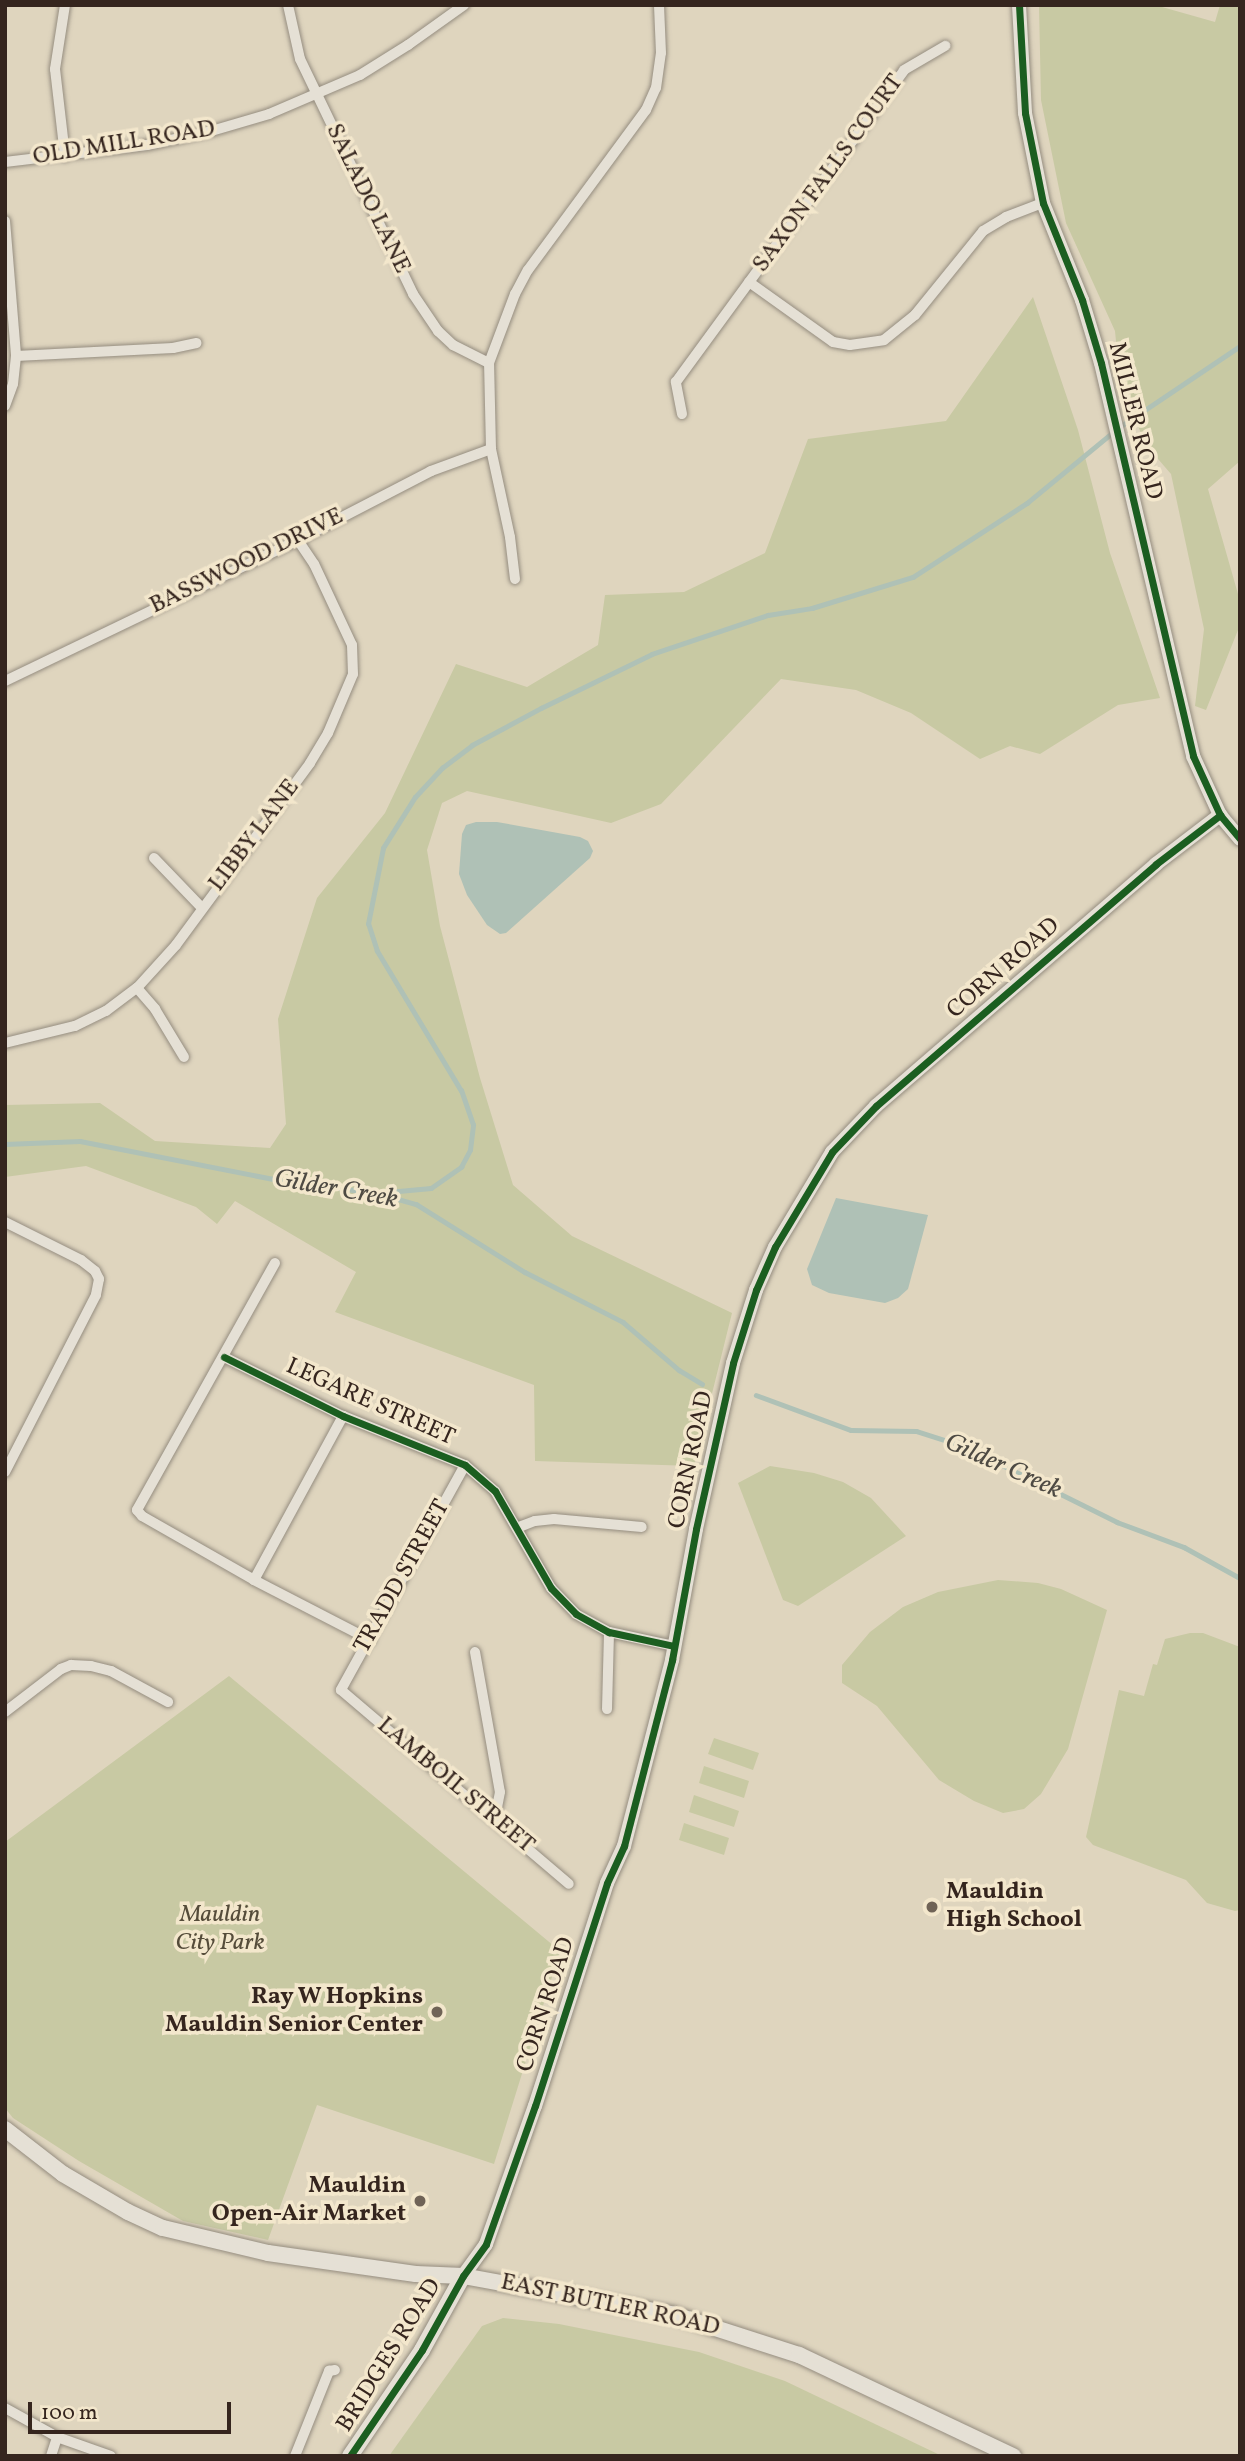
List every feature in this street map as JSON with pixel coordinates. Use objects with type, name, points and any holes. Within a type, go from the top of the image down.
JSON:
[{"type":"main road","name":"EAST BUTLER ROAD","points":[[5,2129],[63,2174],[117,2206],[163,2228],[268,2253],[416,2274],[463,2276],[675,2315],[732,2331],[846,2376],[1013,2456]]},
{"type":"main road","name":"BRIDGES ROAD","points":[[350,2456],[422,2350],[463,2276]]},
{"type":"street","points":[[65,5],[55,85],[65,156]]},
{"type":"street","name":"SALADO LANE","points":[[288,5],[295,46],[387,243],[429,321],[453,345],[489,363]]},
{"type":"street","name":"OLD MILL ROAD","points":[[5,162],[65,156],[208,132],[269,114],[359,75],[408,46],[464,5]]},
{"type":"street","points":[[514,579],[510,537],[491,449],[489,363],[515,295],[528,270],[646,110],[656,88],[661,53],[659,5]]},
{"type":"street","name":"MILLER ROAD","points":[[1019,5],[1025,113],[1043,203],[1082,300],[1118,431],[1193,757],[1220,815],[1240,839]]},
{"type":"street","name":"SAXON FALLS COURT","points":[[682,414],[676,382],[904,70],[945,46]]},
{"type":"street","points":[[749,282],[832,342],[849,345],[884,340],[915,315],[983,231],[1006,217],[1043,203]]},
{"type":"street","points":[[5,221],[16,356],[13,384],[5,406]]},
{"type":"street","points":[[16,356],[173,348],[196,343]]},
{"type":"street","name":"BASSWOOD DRIVE","points":[[5,681],[298,540],[432,471],[491,449]]},
{"type":"street","name":"LIBBY LANE","points":[[5,1043],[75,1026],[106,1011],[136,988],[176,945],[201,907],[310,763],[328,733],[352,674],[352,645],[348,632],[298,540]]},
{"type":"street","name":"CORN ROAD","points":[[463,2276],[486,2244],[535,2106],[607,1883],[624,1846],[674,1646],[696,1529],[740,1337],[775,1247],[832,1152],[876,1106],[1156,863],[1220,815]]},
{"type":"street","points":[[154,858],[201,907]]},
{"type":"street","points":[[136,988],[155,1009],[184,1057]]},
{"type":"street","points":[[5,1222],[81,1260],[95,1270],[99,1279],[96,1294],[5,1472]]},
{"type":"street","points":[[275,1263],[137,1510],[142,1516],[254,1580],[370,1640]]},
{"type":"street","name":"LEGARE STREET","points":[[224,1357],[343,1416],[465,1465],[495,1490],[519,1527],[551,1588],[576,1614],[609,1632],[674,1646]]},
{"type":"street","points":[[254,1580],[343,1416]]},
{"type":"street","name":"TRADD STREET","points":[[341,1690],[465,1465]]},
{"type":"street","points":[[519,1527],[535,1521],[554,1519],[642,1527]]},
{"type":"street","points":[[607,1709],[609,1632]]},
{"type":"street","points":[[475,1653],[500,1792],[495,1818]]},
{"type":"street","points":[[5,1712],[61,1669],[71,1665],[111,1671],[168,1702]]},
{"type":"street","name":"LAMBOIL STREET","points":[[341,1690],[495,1818],[569,1884]]},
{"type":"street","points":[[295,2456],[329,2371],[335,2370]]},
{"type":"street","points":[[5,2408],[57,2437],[111,2456]]},
{"type":"street","points":[[51,2456],[57,2437]]},
{"type":"green space","points":[[1039,5],[1155,5],[1215,22],[1220,5],[1240,5],[1240,461],[1208,489],[1240,601],[1240,625],[1206,710],[1195,706],[1204,629],[1171,474],[1146,445],[1120,383],[1115,331],[1066,223],[1041,100]]},
{"type":"green space","points":[[1033,297],[1078,430],[1110,553],[1160,698],[1118,705],[1040,754],[1010,746],[980,759],[911,713],[856,690],[781,679],[661,804],[611,823],[467,791],[442,803],[427,850],[440,926],[480,1078],[513,1185],[572,1236],[732,1313],[694,1466],[535,1461],[534,1385],[335,1312],[356,1272],[235,1201],[217,1224],[196,1207],[86,1166],[5,1177],[5,1105],[100,1103],[155,1141],[270,1148],[286,1124],[278,1019],[317,898],[385,813],[456,664],[527,687],[598,645],[605,595],[684,592],[765,553],[808,439],[946,421]]},
{"type":"green space","points":[[770,1466],[814,1473],[843,1482],[871,1498],[906,1536],[798,1606],[783,1600],[738,1483]]},
{"type":"green space","points":[[998,1580],[1038,1583],[1061,1589],[1107,1610],[1068,1749],[1041,1794],[1024,1809],[1003,1813],[974,1801],[939,1780],[877,1706],[842,1683],[842,1665],[870,1632],[903,1607],[938,1592]]},
{"type":"green space","points":[[1203,1633],[1240,1647],[1240,1910],[1235,1911],[1207,1903],[1186,1880],[1093,1845],[1086,1837],[1119,1690],[1144,1696],[1153,1664],[1157,1665],[1165,1639]]},
{"type":"green space","name":"Mauldin City Park","points":[[229,1676],[560,1951],[494,2164],[317,2105],[268,2240],[183,2221],[79,2161],[13,2118],[5,2108],[5,1842]]},
{"type":"green space","points":[[714,1738],[759,1753],[753,1770],[708,1754]]},
{"type":"green space","points":[[704,1766],[749,1781],[744,1798],[699,1783]]},
{"type":"green space","points":[[694,1795],[739,1811],[734,1827],[689,1812]]},
{"type":"green space","points":[[684,1823],[729,1838],[724,1855],[679,1840]]},
{"type":"green space","points":[[503,2318],[559,2324],[699,2352],[785,2381],[942,2456],[389,2456],[482,2326]]},
{"type":"shaded area","points":[[497,822],[580,837],[588,841],[593,851],[590,858],[506,933],[500,934],[487,925],[467,895],[459,874],[462,834],[466,825]]},
{"type":"shaded area","points":[[836,1198],[928,1215],[908,1289],[898,1298],[885,1303],[829,1293],[812,1285],[807,1269]]},
{"type":"waterway","points":[[1121,426],[1240,346]]},
{"type":"waterway","points":[[377,1193],[431,1188],[461,1167],[470,1150],[473,1125],[461,1091],[377,951],[368,924],[383,848],[415,797],[442,768],[472,745],[652,654],[768,615],[812,608],[913,577],[1027,503],[1113,432]]},
{"type":"waterway","name":"Gilder Creek","points":[[5,1144],[80,1141],[279,1180],[377,1193],[416,1204],[525,1272],[623,1322],[679,1370],[702,1384]]},
{"type":"waterway","name":"Gilder Creek","points":[[756,1395],[851,1430],[916,1431],[966,1447],[1117,1522],[1184,1547],[1240,1578]]},
{"type":"cycle path","points":[[1019,5],[1025,113],[1043,203],[1082,300],[1101,363],[1193,756],[1220,815],[1240,839]]},
{"type":"cycle path","points":[[350,2456],[422,2350],[463,2276],[486,2244],[535,2106],[607,1883],[624,1846],[672,1660],[696,1529],[733,1363],[756,1290],[775,1247],[832,1152],[876,1106],[1156,864],[1220,815]]},
{"type":"cycle path","points":[[224,1357],[343,1416],[465,1465],[495,1491],[551,1588],[576,1614],[609,1632],[674,1646]]},
{"type":"place","name":"Mauldin High School","points":[[932,1907]]},
{"type":"place","name":"Ray W Hopkins Mauldin Senior Center","points":[[437,2012]]},
{"type":"place","name":"Mauldin Open-Air Market","points":[[420,2201]]}]
